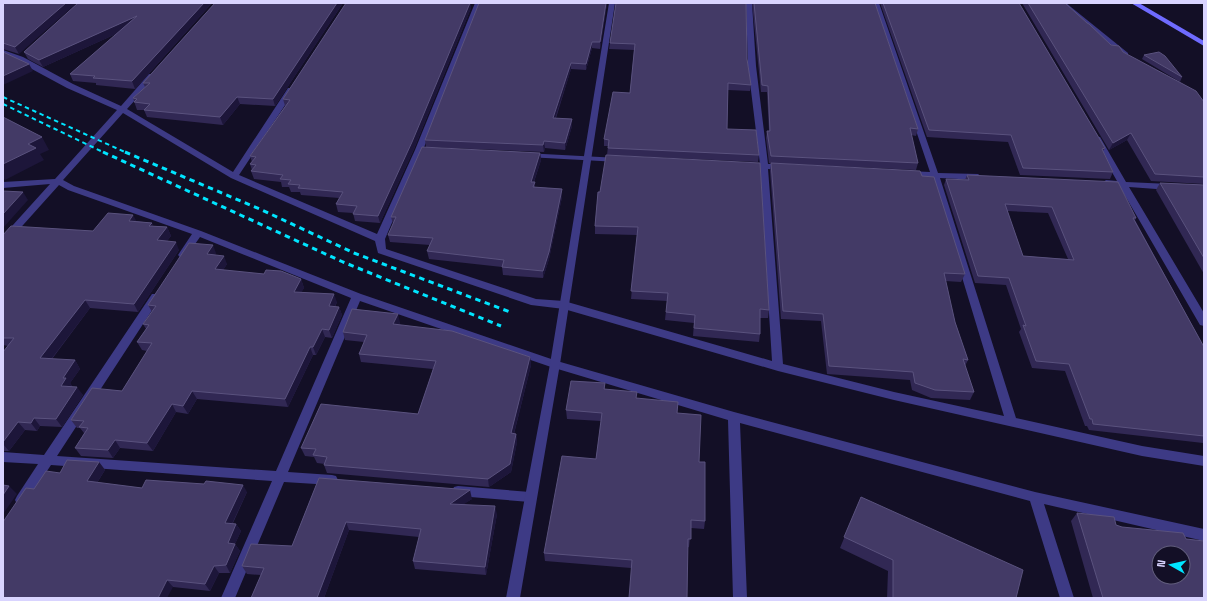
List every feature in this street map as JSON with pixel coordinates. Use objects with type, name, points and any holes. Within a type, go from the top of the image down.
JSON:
[{"type":"main road","points":[[1134,3],[1204,44]]},
{"type":"street","points":[[478,3],[423,150],[380,238],[381,251],[535,302],[564,305],[778,367],[1012,423],[1142,451],[1204,461]]},
{"type":"street","points":[[513,598],[555,364],[589,159],[612,3]]},
{"type":"street","points":[[749,3],[752,66],[764,166],[778,367]]},
{"type":"street","points":[[876,3],[935,175],[1012,423]]},
{"type":"street","points":[[1062,3],[1130,58]]},
{"type":"street","points":[[3,52],[23,56],[70,86],[122,109],[234,176],[380,238]]},
{"type":"street","points":[[3,242],[158,70]]},
{"type":"street","points":[[234,176],[293,86]]},
{"type":"street","points":[[1094,132],[1204,322]]},
{"type":"street","points":[[519,155],[628,160]]},
{"type":"street","points":[[740,165],[795,168]]},
{"type":"street","points":[[896,173],[990,178]]},
{"type":"street","points":[[3,185],[58,181],[71,188],[198,233],[357,296],[555,364],[734,417],[1035,497],[1204,535]]},
{"type":"street","points":[[1101,183],[1180,187]]},
{"type":"street","points":[[176,266],[198,233]]},
{"type":"street","points":[[15,509],[162,286]]},
{"type":"street","points":[[228,598],[357,296]]},
{"type":"street","points":[[734,417],[742,598]]},
{"type":"street","points":[[3,457],[342,481]]},
{"type":"street","points":[[444,490],[530,497]]},
{"type":"street","points":[[1035,497],[1067,598]]},
{"type":"building","points":[[3,3],[66,3],[15,47],[3,43]]},
{"type":"building","points":[[78,3],[204,3],[132,81],[93,78],[95,76],[70,74],[137,16],[39,60],[24,52]]},
{"type":"building","points":[[215,3],[337,3],[273,99],[237,97],[220,117],[144,110],[150,104],[134,102],[137,99],[133,98],[150,83],[143,83]]},
{"type":"building","points":[[346,3],[470,3],[412,142],[378,216],[353,214],[357,206],[336,204],[343,192],[298,188],[300,185],[288,184],[291,180],[280,179],[283,175],[251,171],[256,165],[250,164],[256,157],[250,156],[290,100],[283,99]]},
{"type":"building","points":[[479,3],[606,3],[600,42],[592,42],[586,64],[571,63],[553,118],[572,119],[565,143],[544,141],[543,145],[425,140]]},
{"type":"building","points":[[616,3],[746,3],[747,59],[751,85],[728,83],[727,129],[756,130],[759,155],[608,148],[609,140],[604,139],[613,92],[630,93],[635,44],[610,43]]},
{"type":"building","points":[[754,3],[875,3],[918,129],[910,128],[918,163],[771,156],[767,131],[770,131],[768,86],[762,85]]},
{"type":"building","points":[[883,3],[1019,3],[1105,148],[1102,149],[1113,172],[1023,168],[1011,135],[929,130]]},
{"type":"building","points":[[1028,3],[1065,3],[1111,45],[1119,46],[1123,52],[1196,91],[1204,102],[1204,177],[1155,174],[1131,133],[1113,143]]},
{"type":"building","points":[[3,52],[29,64],[3,76]]},
{"type":"building","points":[[1159,52],[1165,56],[1182,77],[1144,55]]},
{"type":"building","points":[[3,117],[42,137],[28,144],[36,148],[3,164]]},
{"type":"building","points":[[422,147],[540,153],[531,182],[535,182],[533,187],[562,189],[549,252],[543,271],[502,267],[504,260],[427,251],[433,238],[388,235],[396,217],[391,217]]},
{"type":"building","points":[[606,155],[760,163],[769,310],[760,309],[760,334],[694,328],[695,315],[666,312],[668,293],[631,291],[638,227],[595,226],[598,192],[600,192]]},
{"type":"building","points":[[771,163],[920,171],[922,176],[934,177],[965,274],[944,273],[955,322],[968,360],[963,359],[974,392],[935,390],[915,383],[913,372],[829,366],[823,314],[783,311]]},
{"type":"building","points":[[967,175],[1118,182],[1136,218],[1133,218],[1204,347],[1204,436],[1093,424],[1069,364],[1036,361],[1023,325],[1026,326],[1009,278],[978,276],[946,179],[969,180]],"holes":[[[1005,204],[1052,207],[1074,260],[1023,256]]]},
{"type":"building","points":[[1160,183],[1204,185],[1204,258]]},
{"type":"building","points":[[3,191],[23,192],[3,214]]},
{"type":"building","points":[[108,213],[133,215],[129,221],[152,223],[149,226],[167,227],[157,240],[176,242],[134,304],[85,300],[40,358],[75,360],[63,378],[66,378],[61,386],[77,387],[56,419],[34,418],[31,423],[18,422],[3,442],[3,352],[14,338],[3,338],[3,235],[11,226],[93,231]]},
{"type":"building","points":[[189,243],[213,245],[207,254],[224,256],[215,269],[264,274],[266,270],[281,271],[301,279],[294,292],[334,294],[329,306],[339,307],[329,330],[322,329],[313,347],[310,347],[285,399],[192,391],[183,406],[172,404],[147,443],[115,440],[108,450],[75,448],[88,428],[79,427],[84,421],[71,420],[92,388],[122,391],[152,343],[137,342],[149,325],[143,324],[156,306],[148,305]]},
{"type":"building","points":[[352,309],[398,314],[393,324],[452,331],[530,357],[511,433],[516,434],[510,464],[488,479],[324,465],[327,457],[313,455],[316,449],[301,448],[321,404],[418,414],[436,361],[359,354],[367,335],[343,332]]},
{"type":"building","points":[[571,381],[605,383],[604,389],[637,392],[636,398],[678,402],[677,413],[701,415],[699,462],[705,462],[705,521],[691,520],[691,539],[688,539],[687,598],[629,598],[632,560],[544,553],[562,456],[596,459],[602,413],[566,410]]},
{"type":"building","points":[[67,460],[99,462],[87,481],[142,488],[146,480],[204,484],[206,481],[243,485],[225,523],[236,524],[228,543],[235,544],[226,565],[214,566],[205,584],[167,580],[158,598],[3,598],[3,522],[26,488],[34,489],[46,471],[60,473]]},
{"type":"building","points":[[319,478],[470,490],[450,504],[495,506],[485,567],[413,561],[421,529],[346,522],[317,598],[251,598],[264,568],[242,566],[251,544],[292,546]]},
{"type":"building","points":[[3,485],[9,486],[3,495]]},
{"type":"building","points":[[861,497],[1023,570],[1016,598],[893,598],[893,560],[844,537]]},
{"type":"building","points":[[1077,513],[1114,517],[1116,525],[1122,527],[1183,533],[1186,539],[1204,541],[1204,598],[1103,598]]},
{"type":"railway","points":[[3,97],[127,153]]},
{"type":"railway","points":[[3,104],[105,153]]},
{"type":"railway","points":[[103,152],[343,262],[501,326]]},
{"type":"railway","points":[[125,152],[262,210],[354,253],[510,312]]}]
